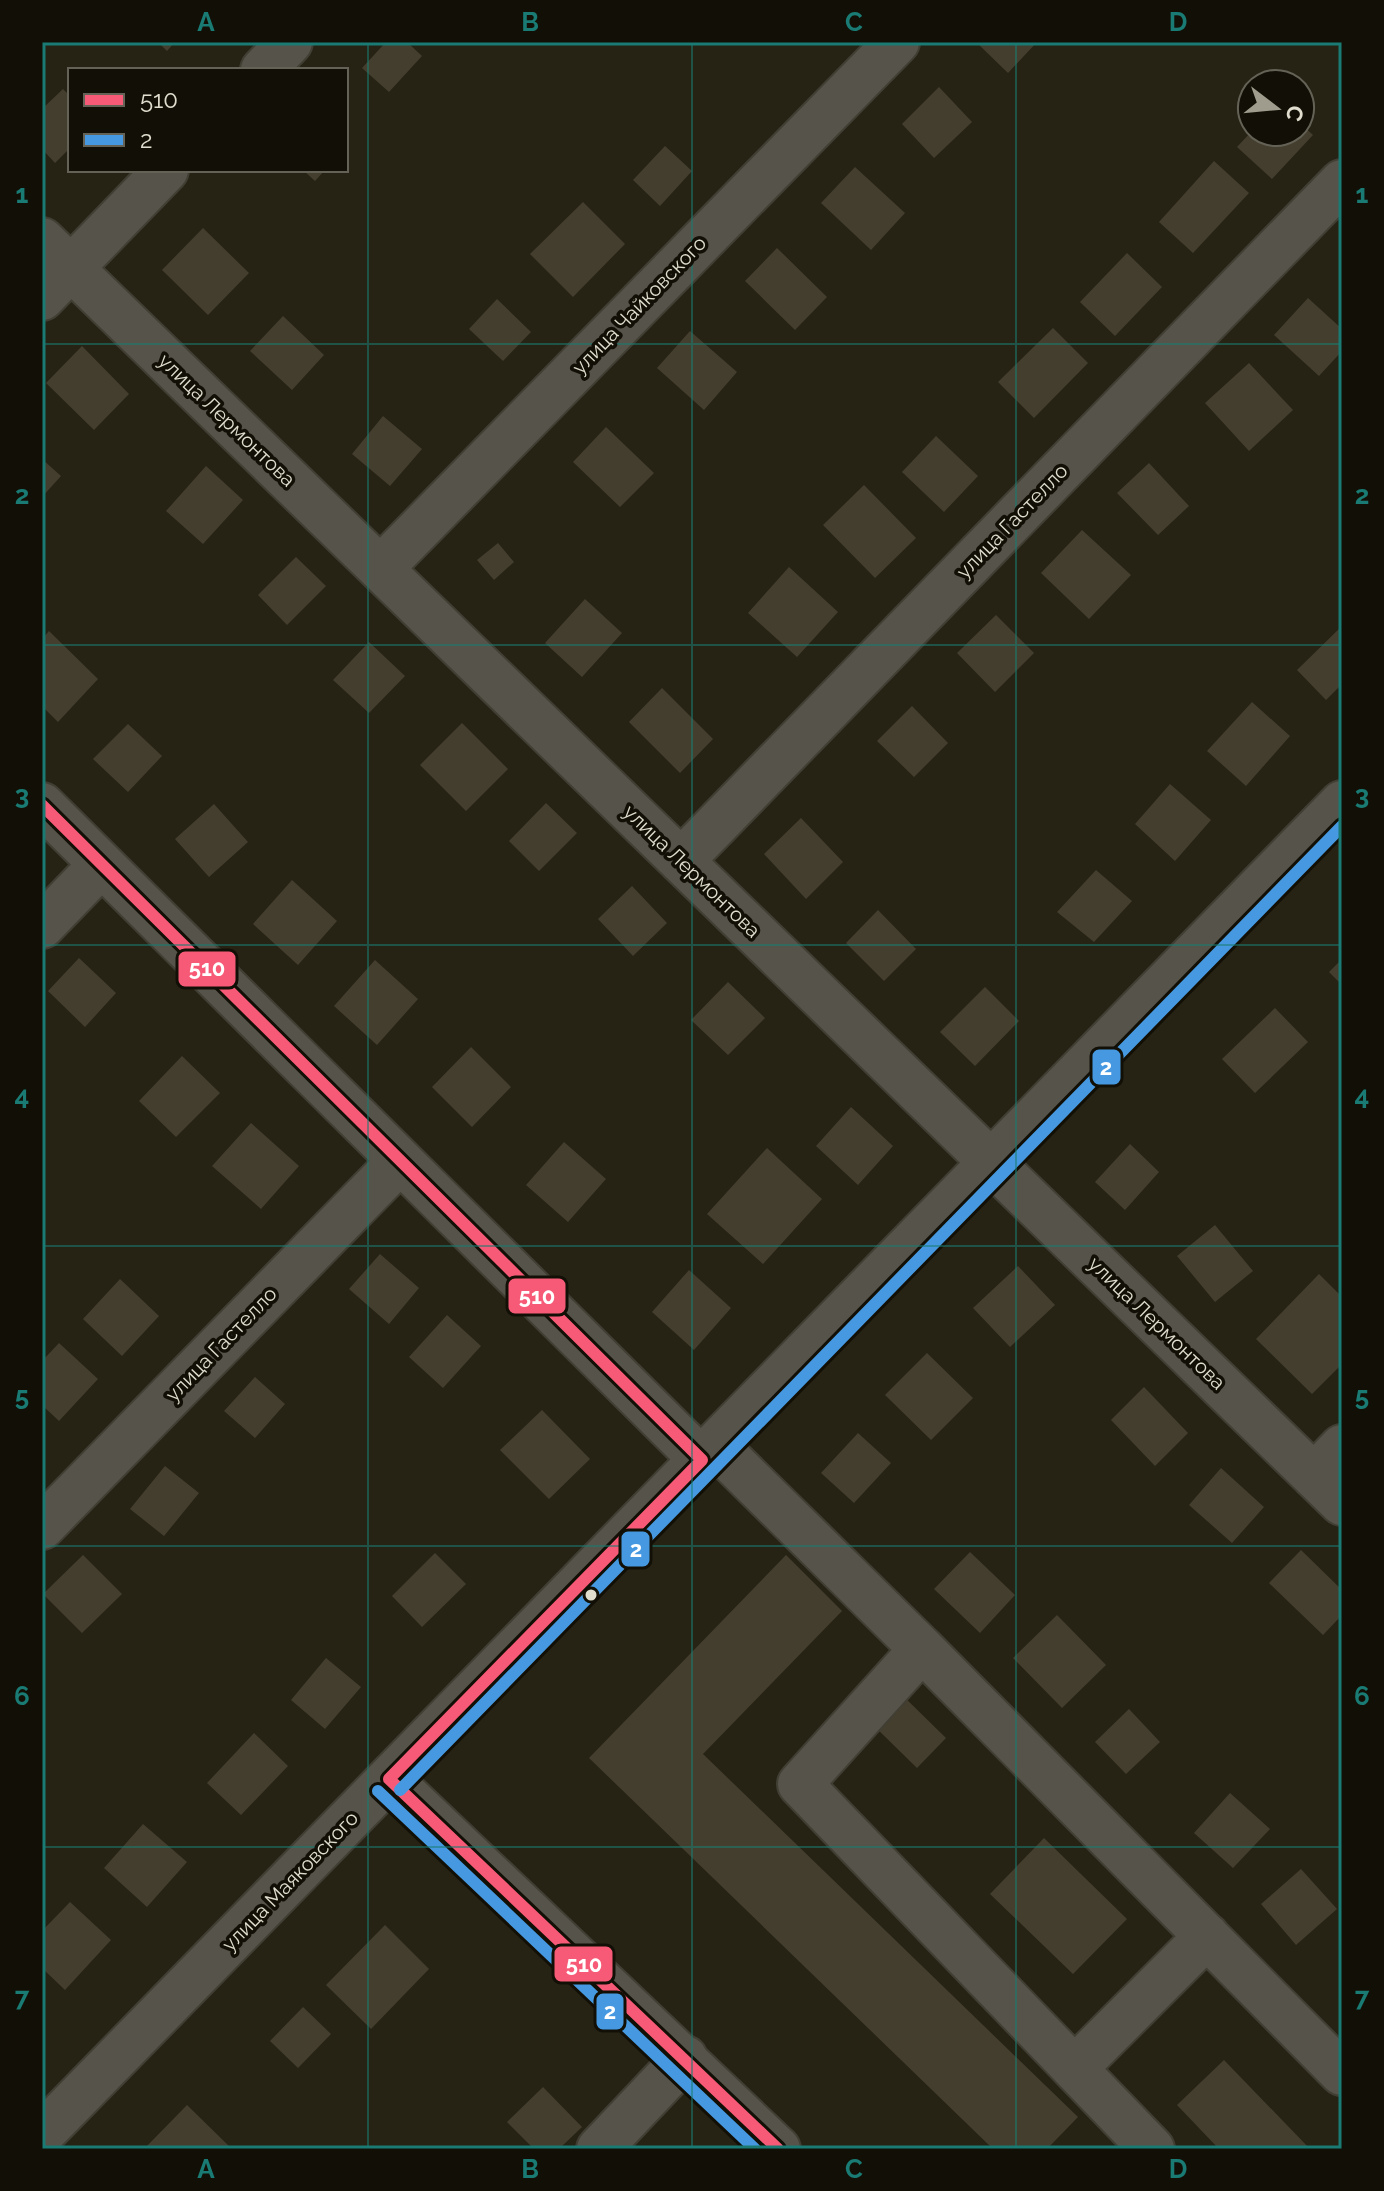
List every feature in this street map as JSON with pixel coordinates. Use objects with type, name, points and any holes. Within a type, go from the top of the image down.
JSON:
[{"type":"street","points":[[265,68],[290,42]]},
{"type":"street","name":"улица Чайковского","points":[[381,568],[897,42]]},
{"type":"street","points":[[52,269],[164,172]]},
{"type":"street","name":"улица Гастелло","points":[[681,861],[1342,182]]},
{"type":"street","name":"улица Лермонтова","points":[[52,269],[381,568],[992,1163],[1333,1475]]},
{"type":"street","name":"улица Маяковского","points":[[42,2134],[1342,803]]},
{"type":"street","points":[[42,805],[400,1161],[922,1649],[1342,2073]]},
{"type":"street","points":[[42,926],[101,865]]},
{"type":"street","name":"улица Гастелло","points":[[42,1527],[400,1161]]},
{"type":"street","points":[[922,1649],[800,1784],[1075,2068],[1131,2141]]},
{"type":"street","points":[[389,1779],[778,2149]]},
{"type":"street","points":[[1075,2068],[1207,1936]]},
{"type":"street","points":[[599,2149],[685,2058]]},
{"type":"building","points":[[158,42],[175,42],[167,51]]},
{"type":"building","points":[[386,42],[407,42],[422,56],[389,92],[362,68]]},
{"type":"building","points":[[976,42],[1037,42],[1008,73]]},
{"type":"building","points":[[939,87],[972,122],[934,158],[902,124]]},
{"type":"building","points":[[63,89],[68,94],[68,150],[55,163],[42,149],[42,109]]},
{"type":"building","points":[[665,146],[692,171],[660,206],[633,180]]},
{"type":"building","points":[[1238,148],[1301,148],[1272,179]]},
{"type":"building","points":[[1214,161],[1249,193],[1193,253],[1159,222]]},
{"type":"building","points":[[855,167],[905,213],[871,250],[821,203]]},
{"type":"building","points":[[305,172],[323,172],[315,181]]},
{"type":"building","points":[[583,202],[625,244],[573,297],[530,254]]},
{"type":"building","points":[[203,228],[249,273],[208,315],[162,270]]},
{"type":"building","points":[[777,248],[827,297],[795,330],[745,281]]},
{"type":"building","points":[[1127,253],[1162,287],[1115,336],[1080,302]]},
{"type":"building","points":[[1308,298],[1342,329],[1342,351],[1319,376],[1274,335]]},
{"type":"building","points":[[497,299],[531,332],[503,361],[469,329]]},
{"type":"building","points":[[283,316],[324,355],[292,390],[250,351]]},
{"type":"building","points":[[1053,328],[1088,363],[1034,418],[998,382]]},
{"type":"building","points":[[690,331],[737,372],[704,410],[657,368]]},
{"type":"building","points":[[82,346],[129,394],[94,430],[46,383]]},
{"type":"building","points":[[1249,363],[1293,410],[1249,451],[1205,403]]},
{"type":"building","points":[[383,416],[422,449],[390,486],[352,454]]},
{"type":"building","points":[[606,427],[654,473],[620,507],[573,462]]},
{"type":"building","points":[[936,436],[978,476],[944,512],[902,472]]},
{"type":"building","points":[[42,459],[61,476],[42,497]]},
{"type":"building","points":[[1149,463],[1189,506],[1158,535],[1117,493]]},
{"type":"building","points":[[206,466],[243,500],[203,544],[166,511]]},
{"type":"building","points":[[864,485],[916,538],[875,578],[823,525]]},
{"type":"building","points":[[1082,530],[1131,575],[1089,619],[1041,573]]},
{"type":"building","points":[[498,543],[514,562],[494,580],[477,560]]},
{"type":"building","points":[[296,557],[326,586],[287,625],[258,595]]},
{"type":"building","points":[[789,567],[838,612],[797,657],[748,613]]},
{"type":"building","points":[[585,599],[622,633],[582,677],[545,643]]},
{"type":"building","points":[[996,615],[1034,653],[995,692],[957,653]]},
{"type":"building","points":[[1342,626],[1342,684],[1326,700],[1297,670]]},
{"type":"building","points":[[49,631],[98,679],[58,722],[42,706],[42,639]]},
{"type":"building","points":[[369,642],[405,676],[369,713],[333,680]]},
{"type":"building","points":[[662,688],[713,739],[680,773],[629,722]]},
{"type":"building","points":[[1252,702],[1290,736],[1246,786],[1207,751]]},
{"type":"building","points":[[912,706],[948,743],[914,777],[877,741]]},
{"type":"building","points":[[462,723],[508,769],[466,811],[420,765]]},
{"type":"building","points":[[128,724],[162,756],[128,792],[93,759]]},
{"type":"building","points":[[1170,784],[1211,820],[1175,861],[1135,824]]},
{"type":"building","points":[[546,803],[577,833],[539,871],[509,841]]},
{"type":"building","points":[[214,804],[248,842],[209,877],[175,839]]},
{"type":"building","points":[[801,818],[843,862],[806,899],[764,854]]},
{"type":"building","points":[[1096,870],[1132,901],[1094,942],[1057,912]]},
{"type":"building","points":[[292,880],[337,921],[298,965],[253,924]]},
{"type":"building","points":[[632,886],[667,923],[633,956],[598,919]]},
{"type":"building","points":[[878,910],[916,949],[884,981],[846,943]]},
{"type":"building","points":[[79,958],[116,993],[85,1027],[48,991]]},
{"type":"building","points":[[1342,959],[1342,985],[1329,972]]},
{"type":"building","points":[[375,960],[418,999],[377,1045],[334,1006]]},
{"type":"building","points":[[728,982],[765,1018],[728,1055],[691,1020]]},
{"type":"building","points":[[985,987],[1019,1021],[975,1066],[940,1032]]},
{"type":"building","points":[[1275,1008],[1308,1042],[1255,1093],[1222,1059]]},
{"type":"building","points":[[471,1047],[511,1087],[472,1127],[432,1087]]},
{"type":"building","points":[[182,1056],[220,1093],[176,1137],[139,1101]]},
{"type":"building","points":[[851,1107],[893,1146],[858,1185],[816,1146]]},
{"type":"building","points":[[251,1123],[299,1166],[261,1209],[212,1166]]},
{"type":"building","points":[[564,1142],[606,1179],[568,1222],[526,1185]]},
{"type":"building","points":[[1130,1144],[1159,1172],[1125,1210],[1095,1182]]},
{"type":"building","points":[[767,1148],[822,1199],[763,1264],[707,1214]]},
{"type":"building","points":[[1215,1225],[1253,1271],[1215,1302],[1177,1256]]},
{"type":"building","points":[[380,1254],[419,1288],[389,1324],[349,1289]]},
{"type":"building","points":[[1018,1266],[1055,1305],[1010,1347],[973,1308]]},
{"type":"building","points":[[689,1270],[731,1308],[694,1350],[652,1312]]},
{"type":"building","points":[[1319,1274],[1342,1297],[1342,1364],[1312,1394],[1256,1339]]},
{"type":"building","points":[[120,1279],[159,1316],[122,1356],[83,1319]]},
{"type":"building","points":[[447,1315],[481,1346],[443,1388],[409,1357]]},
{"type":"building","points":[[59,1343],[98,1379],[59,1421],[42,1405],[42,1361]]},
{"type":"building","points":[[927,1353],[973,1398],[931,1440],[885,1395]]},
{"type":"building","points":[[255,1377],[285,1404],[255,1438],[224,1411]]},
{"type":"building","points":[[1144,1387],[1188,1433],[1155,1466],[1111,1420]]},
{"type":"building","points":[[542,1410],[590,1459],[549,1499],[500,1450]]},
{"type":"building","points":[[858,1433],[891,1463],[854,1503],[821,1473]]},
{"type":"building","points":[[165,1466],[199,1493],[164,1536],[130,1509]]},
{"type":"building","points":[[1221,1468],[1264,1507],[1232,1543],[1189,1505]]},
{"type":"building","points":[[1301,1550],[1342,1590],[1342,1615],[1323,1635],[1269,1583]]},
{"type":"building","points":[[970,1552],[1015,1595],[980,1633],[934,1589]]},
{"type":"building","points":[[435,1553],[466,1584],[422,1627],[392,1596]]},
{"type":"building","points":[[83,1555],[122,1594],[82,1633],[43,1594]]},
{"type":"building","points":[[786,1555],[842,1611],[703,1754],[1078,2117],[1047,2149],[993,2149],[589,1758]]},
{"type":"building","points":[[1057,1615],[1106,1665],[1062,1708],[1013,1658]]},
{"type":"building","points":[[326,1658],[361,1687],[325,1729],[291,1700]]},
{"type":"building","points":[[898,1691],[946,1738],[917,1768],[869,1721]]},
{"type":"building","points":[[1129,1709],[1160,1742],[1126,1774],[1095,1742]]},
{"type":"building","points":[[254,1733],[288,1766],[241,1815],[207,1783]]},
{"type":"building","points":[[1230,1793],[1270,1829],[1233,1868],[1194,1833]]},
{"type":"building","points":[[143,1824],[187,1862],[147,1907],[104,1868]]},
{"type":"building","points":[[1044,1838],[1127,1919],[1073,1974],[990,1894]]},
{"type":"building","points":[[1301,1869],[1337,1909],[1296,1945],[1261,1904]]},
{"type":"building","points":[[70,1902],[111,1940],[65,1990],[42,1968],[42,1931]]},
{"type":"building","points":[[385,1925],[429,1969],[371,2029],[326,1985]]},
{"type":"building","points":[[303,2007],[331,2034],[298,2068],[270,2041]]},
{"type":"building","points":[[1224,2060],[1310,2149],[1219,2149],[1177,2105]]},
{"type":"building","points":[[543,2087],[582,2127],[559,2149],[534,2149],[507,2122]]},
{"type":"building","points":[[187,2105],[232,2149],[144,2149]]},
{"type":"transit line","name":"510","points":[[42,805],[702,1460]]},
{"type":"transit line","name":"2","points":[[400,1790],[1342,826]]},
{"type":"transit line","name":"510","points":[[389,1779],[702,1460]]},
{"type":"transit line","name":"510","points":[[389,1779],[778,2149]]},
{"type":"transit line","name":"2","points":[[378,1791],[755,2149]]}]
